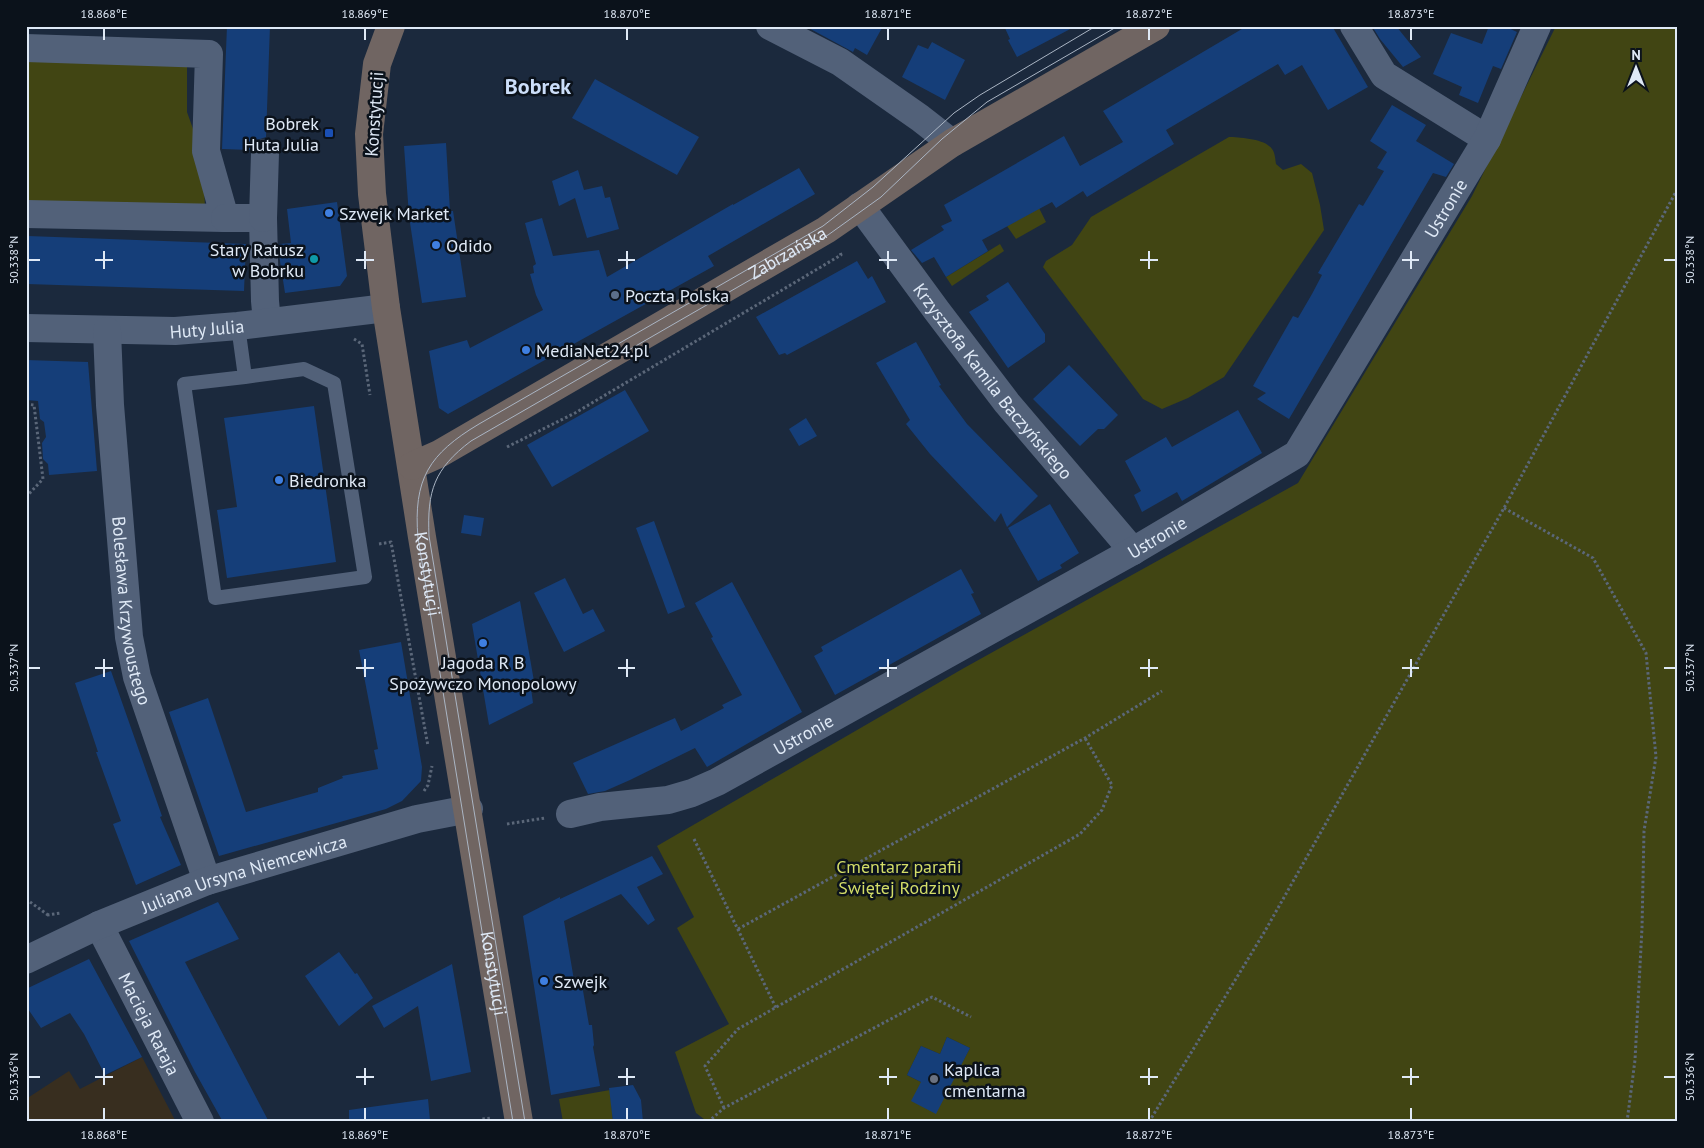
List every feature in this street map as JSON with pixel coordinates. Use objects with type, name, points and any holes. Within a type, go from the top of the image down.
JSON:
[{"type":"street","name":"Konstytucji","points":[[391,26],[377,64],[369,134],[372,194],[386,308],[422,537],[469,809],[506,1120]]},
{"type":"street","points":[[770,26],[840,62],[920,118],[952,143]]},
{"type":"street","name":"Zabrzańska","points":[[412,466],[439,454],[826,230],[952,143],[1156,26]]},
{"type":"street","points":[[1354,26],[1384,75],[1487,139]]},
{"type":"street","name":"Ustronie","points":[[570,814],[600,807],[668,800],[692,793],[717,782],[1133,551],[1297,454],[1487,139],[1537,26]]},
{"type":"street","points":[[26,48],[209,54],[206,151],[225,218]]},
{"type":"street","points":[[265,153],[263,218],[265,301],[268,322]]},
{"type":"street","name":"Krzysztofa Kamila Baczyńskiego","points":[[860,206],[1007,403],[1133,551]]},
{"type":"street","points":[[26,214],[263,218]]},
{"type":"street","name":"Huty Julia","points":[[26,328],[175,331],[238,326],[386,308]]},
{"type":"street","name":"Bolesława Krzywoustego","points":[[107,331],[110,405],[129,637],[137,677],[207,881]]},
{"type":"street","name":"Juliana Ursyna Niemcewicza","points":[[26,960],[99,926],[207,881],[417,819],[469,809]]},
{"type":"street","name":"Macieja Rataja","points":[[99,926],[200,1122]]},
{"type":"lane","points":[[238,326],[246,377]]},
{"type":"lane","points":[[304,369],[334,383],[365,577],[215,598],[184,384],[246,377],[304,369]]},
{"type":"path","points":[[1149,1122],[1265,931],[1504,508],[1678,188]]},
{"type":"path","points":[[504,449],[575,413],[833,260],[841,255],[837,248]]},
{"type":"path","points":[[348,336],[362,344],[370,396]]},
{"type":"path","points":[[26,404],[34,405],[43,479],[26,497]]},
{"type":"path","points":[[1504,508],[1593,558],[1646,653],[1656,757],[1644,831],[1642,928],[1635,1060],[1627,1122]]},
{"type":"path","points":[[391,542],[429,750]]},
{"type":"path","points":[[738,929],[1085,738],[1162,691]]},
{"type":"path","points":[[724,1108],[705,1066],[738,1029],[1080,834],[1102,810],[1112,785],[1085,738]]},
{"type":"path","points":[[423,792],[428,785],[432,769],[430,760]]},
{"type":"path","points":[[507,824],[570,814]]},
{"type":"path","points":[[694,839],[776,1008]]},
{"type":"path","points":[[26,900],[47,915]]},
{"type":"path","points":[[708,1122],[724,1108],[932,997],[971,1017]]},
{"type":"path","points":[[479,1122],[481,1119],[506,1120]]},
{"type":"shaded area","points":[[142,1057],[176,1122],[26,1122],[26,1099],[69,1071],[80,1089]]},
{"type":"green space","name":"Cmentarz parafii Świętej Rodziny","points":[[1556,26],[1678,26],[1678,1122],[708,1122],[696,1113],[675,1052],[729,1024],[677,928],[694,917],[657,846],[964,668],[1298,483],[1472,196]],"holes":[[[947,1037],[970,1048],[935,1113],[921,1082],[907,1075],[921,1046],[940,1054]]]},
{"type":"green space","points":[[26,59],[187,65],[187,112],[203,157],[205,210],[26,204]]},
{"type":"green space","points":[[1229,137],[1250,139],[1266,144],[1274,152],[1276,164],[1283,170],[1301,164],[1312,173],[1324,230],[1224,377],[1188,398],[1162,409],[1143,399],[1043,267],[1046,261],[1072,245],[1091,217]]},
{"type":"green space","points":[[1039,208],[1046,222],[1016,239],[1007,226]]},
{"type":"green space","points":[[1000,244],[1004,251],[952,286],[946,277]]},
{"type":"green space","points":[[610,1090],[613,1122],[563,1122],[559,1099]]},
{"type":"building","points":[[227,26],[270,26],[266,137],[252,144],[250,150],[222,149]]},
{"type":"building","points":[[805,26],[883,26],[867,55],[855,48],[853,52]]},
{"type":"building","points":[[1004,26],[1076,26],[1017,57],[1008,40],[1010,39]]},
{"type":"building","points":[[1247,26],[1332,26],[1368,87],[1328,110],[1302,65],[1285,75],[1278,64],[1166,130],[1174,144],[1087,197],[1083,191],[1056,208],[1052,202],[982,240],[988,251],[946,277],[934,257],[922,263],[911,250],[944,230],[941,226],[952,221],[944,205],[1064,136],[1080,166],[1123,142],[1103,111]]},
{"type":"building","points":[[1372,26],[1396,26],[1421,57],[1403,67]]},
{"type":"building","points":[[1489,26],[1504,26],[1517,32],[1501,69],[1493,66],[1478,103],[1459,95],[1462,87],[1433,74],[1451,33],[1482,44]]},
{"type":"building","points":[[932,42],[965,60],[945,100],[902,77],[918,45],[928,49]]},
{"type":"building","points":[[595,79],[699,137],[677,175],[572,118]]},
{"type":"building","points":[[1392,105],[1426,125],[1416,141],[1454,164],[1446,177],[1433,173],[1289,419],[1257,399],[1266,393],[1253,386],[1293,316],[1298,318],[1312,294],[1322,275],[1318,273],[1359,204],[1363,206],[1384,171],[1377,168],[1387,152],[1370,141]]},
{"type":"building","points":[[446,143],[450,211],[453,211],[466,297],[422,303],[409,216],[404,146]]},
{"type":"building","points":[[799,168],[815,194],[708,256],[714,266],[448,414],[439,408],[429,351],[467,340],[470,348],[543,310],[530,274],[534,273],[533,266],[536,264],[525,223],[542,218],[553,256],[599,250],[607,277]]},
{"type":"building","points":[[578,170],[584,190],[602,186],[605,198],[610,197],[619,229],[587,238],[575,198],[559,206],[552,181]]},
{"type":"building","points":[[337,202],[347,276],[340,286],[285,293],[279,244],[291,243],[287,209]]},
{"type":"building","points":[[28,236],[246,244],[244,291],[27,284]]},
{"type":"building","points":[[857,261],[868,279],[872,276],[886,302],[787,355],[785,353],[779,355],[756,317]]},
{"type":"building","points":[[1008,282],[1045,334],[1045,342],[1008,368],[969,312],[989,300],[986,296]]},
{"type":"building","points":[[916,342],[941,385],[939,386],[967,424],[1038,496],[1007,527],[1001,513],[995,522],[930,454],[906,424],[910,420],[876,363]]},
{"type":"building","points":[[26,360],[88,362],[97,471],[49,475],[48,464],[43,459],[42,443],[46,437],[44,422],[40,419],[38,401],[26,400]]},
{"type":"building","points":[[1069,365],[1118,415],[1104,429],[1098,429],[1080,446],[1033,399]]},
{"type":"building","points":[[625,390],[649,431],[552,487],[527,445]]},
{"type":"building","name":"Biedronka","points":[[314,406],[336,562],[227,578],[217,510],[237,507],[224,418]]},
{"type":"building","points":[[1238,410],[1262,453],[1182,501],[1177,492],[1142,512],[1134,495],[1141,491],[1125,461],[1166,437],[1172,447]]},
{"type":"building","points":[[806,418],[817,436],[799,446],[789,429]]},
{"type":"building","points":[[1050,504],[1079,553],[1060,565],[1062,568],[1038,581],[1008,528]]},
{"type":"building","points":[[464,515],[484,518],[481,536],[461,533]]},
{"type":"building","points":[[654,521],[685,607],[668,614],[636,528]]},
{"type":"building","points":[[961,569],[974,593],[971,594],[981,614],[835,695],[814,656],[823,651],[821,647]]},
{"type":"building","points":[[565,578],[583,614],[593,609],[605,631],[564,652],[534,593]]},
{"type":"building","points":[[732,582],[802,712],[707,767],[695,748],[605,791],[588,794],[573,763],[675,718],[681,731],[724,708],[722,705],[742,695],[711,638],[713,637],[695,603]]},
{"type":"building","points":[[520,601],[535,687],[531,688],[533,703],[489,725],[472,624]]},
{"type":"building","points":[[401,642],[422,767],[421,781],[402,801],[386,809],[219,856],[169,712],[208,698],[246,812],[318,792],[318,788],[343,778],[342,776],[378,769],[374,750],[378,749],[359,650]]},
{"type":"building","points":[[111,671],[162,816],[160,817],[181,865],[136,885],[113,824],[121,821],[96,752],[98,752],[75,683]]},
{"type":"building","points":[[652,856],[663,874],[637,887],[655,920],[648,925],[621,894],[564,921],[575,986],[582,985],[589,1025],[592,1025],[593,1047],[600,1086],[551,1095],[523,916],[560,897],[560,899]]},
{"type":"building","points":[[218,902],[239,939],[185,962],[269,1122],[223,1122],[195,1072],[129,941]]},
{"type":"building","points":[[339,952],[355,974],[357,973],[373,998],[339,1026],[305,976]]},
{"type":"building","points":[[89,959],[142,1057],[105,1075],[84,1034],[70,1013],[41,1028],[26,1006],[26,989]]},
{"type":"building","points":[[452,964],[471,1072],[431,1081],[418,1006],[384,1028],[372,1006]]},
{"type":"building","name":"Kaplica cmentarna","points":[[947,1037],[970,1048],[936,1114],[911,1101],[921,1082],[907,1075],[921,1046],[940,1054]]},
{"type":"building","points":[[633,1085],[641,1100],[643,1122],[613,1122],[609,1088]]},
{"type":"building","points":[[428,1099],[430,1120],[418,1122],[349,1122],[349,1110]]},
{"type":"tram line","points":[[513,1122],[418,538],[418,500],[428,470],[436,458],[448,446],[479,424],[823,226],[873,187],[954,113],[980,95],[1096,26]]},
{"type":"tram line","points":[[525,1122],[429,536],[430,506],[435,482],[449,461],[471,441],[828,235],[881,197],[942,139],[987,102],[1118,26]]},
{"type":"place","name":"Bobrek Huta Julia","points":[[329,133]]},
{"type":"place","name":"Szwejk Market","points":[[329,213]]},
{"type":"place","name":"Odido","points":[[436,245]]},
{"type":"place","name":"Stary Ratusz w Bobrku","points":[[314,259]]},
{"type":"place","name":"Poczta Polska","points":[[615,295]]},
{"type":"place","name":"MediaNet24.pl","points":[[526,350]]},
{"type":"place","name":"Biedronka","points":[[279,480]]},
{"type":"place","name":"Jagoda R B Spożywczo Monopolowy","points":[[483,643]]},
{"type":"place","name":"Szwejk","points":[[544,981]]},
{"type":"place","name":"Kaplica cmentarna","points":[[934,1079]]},
{"type":"district","name":"Bobrek","points":[[538,86]]}]
